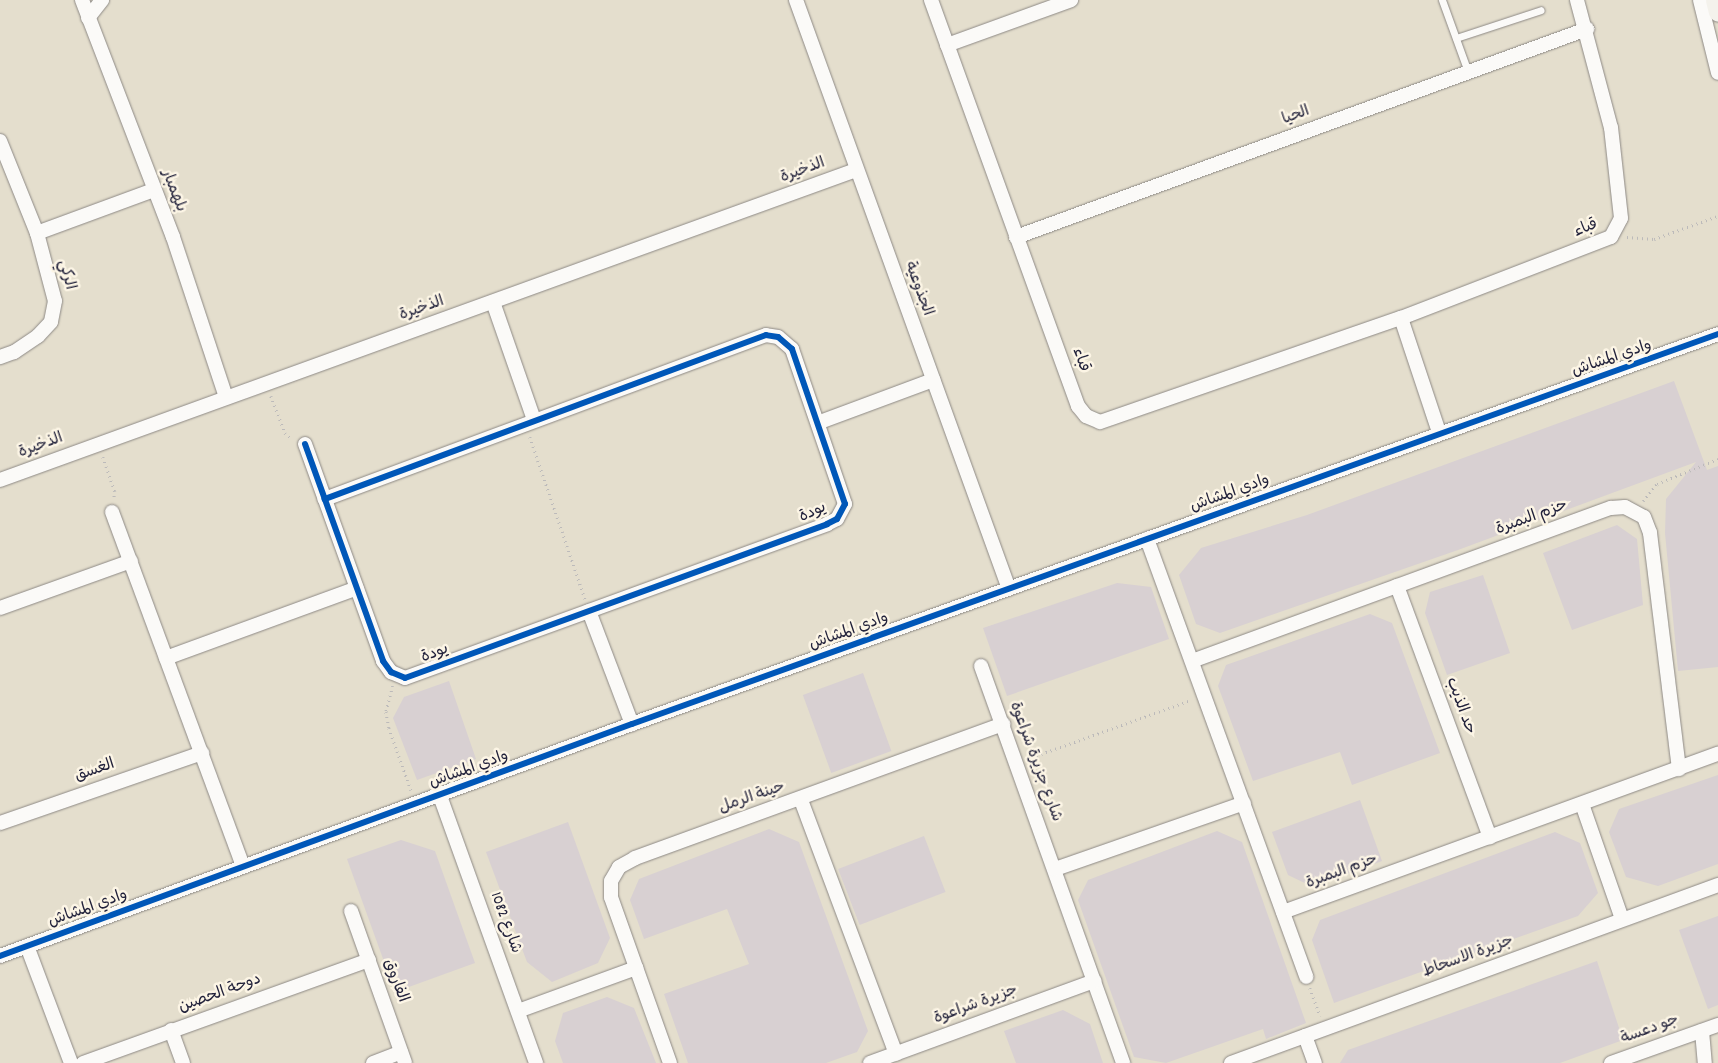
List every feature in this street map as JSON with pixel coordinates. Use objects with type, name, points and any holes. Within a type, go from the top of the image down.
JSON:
[{"type":"street","name":"بلهمبار","points":[[82,0],[154,190],[226,397]]},
{"type":"street","points":[[88,18],[102,0]]},
{"type":"street","name":"الجذوعية","points":[[796,0],[1009,589]]},
{"type":"street","name":"قباء","points":[[931,0],[1078,406],[1086,416],[1100,422],[1401,318],[1606,241],[1616,231],[1621,218],[1611,128],[1587,29],[1577,0]]},
{"type":"street","points":[[947,45],[1071,0]]},
{"type":"street","points":[[1700,0],[1718,73]]},
{"type":"street","points":[[1715,0],[1718,12]]},
{"type":"street","name":"الحيا","points":[[1016,236],[1587,29]]},
{"type":"street","name":"الركي","points":[[0,142],[37,233],[55,301],[51,322],[38,336],[14,352],[0,357]]},
{"type":"street","name":"الذخيرة","points":[[0,480],[856,170]]},
{"type":"street","points":[[37,233],[154,190]]},
{"type":"street","points":[[493,302],[529,422]]},
{"type":"street","points":[[1401,318],[1439,432]]},
{"type":"street","name":"يودة","points":[[325,499],[766,335],[778,337],[792,349],[844,492],[845,504],[837,519],[414,676],[398,675]]},
{"type":"street","name":"وادي المشاش","points":[[0,956],[416,805],[632,724],[1439,432],[1715,339]]},
{"type":"street","points":[[820,422],[933,380]]},
{"type":"street","points":[[305,444],[382,661],[398,675]]},
{"type":"street","name":"حزم البمبرة","points":[[1192,661],[1611,508],[1626,507],[1637,511]]},
{"type":"street","points":[[1637,511],[1644,517],[1650,533],[1679,769]]},
{"type":"street","points":[[112,512],[243,868]]},
{"type":"street","points":[[1147,539],[1306,977]]},
{"type":"street","points":[[0,608],[131,561]]},
{"type":"street","name":"حد الذيب","points":[[1397,586],[1490,837]]},
{"type":"street","points":[[166,658],[357,588]]},
{"type":"street","points":[[589,611],[632,724]]},
{"type":"street","name":"شارع جزيرة شراعوة","points":[[981,666],[1017,762],[1123,1063]]},
{"type":"street","points":[[801,800],[1002,724]]},
{"type":"street","name":"الغسق","points":[[0,823],[202,753]]},
{"type":"street","name":"حزم البمبرة","points":[[1283,912],[1718,754]]},
{"type":"street","name":"شارع 1082","points":[[440,796],[536,1063]]},
{"type":"street","name":"حينة الرمل","points":[[670,1063],[611,896],[611,881],[619,866],[635,858],[801,800],[896,1054]]},
{"type":"street","points":[[1055,870],[1244,803]]},
{"type":"street","points":[[1582,804],[1622,919]]},
{"type":"street","name":"جزيرة الاسحاط","points":[[1231,1063],[1622,919],[1718,886]]},
{"type":"street","name":"الفاروق","points":[[351,911],[403,1057]]},
{"type":"street","points":[[27,946],[71,1063]]},
{"type":"street","name":"دوحة الحصين","points":[[83,1063],[369,960]]},
{"type":"street","points":[[518,1011],[636,968]]},
{"type":"street","name":"جزيرة شراعوة","points":[[870,1063],[1094,981]]},
{"type":"street","name":"جو دعسة","points":[[1611,1063],[1718,1025]]},
{"type":"street","points":[[171,1030],[183,1063]]},
{"type":"street","name":"جو دعسة","points":[[1702,1030],[1705,1063]]},
{"type":"street","points":[[1305,1036],[1315,1063]]},
{"type":"street","points":[[373,1063],[403,1057]]},
{"type":"lane","points":[[1442,0],[1468,72]]},
{"type":"lane","points":[[1456,38],[1541,10]]},
{"type":"path","points":[[1616,231],[1628,238],[1646,240],[1718,216]]},
{"type":"path","points":[[266,383],[287,436],[305,444]]},
{"type":"path","points":[[529,422],[589,611]]},
{"type":"path","points":[[98,444],[115,491],[112,512]]},
{"type":"path","points":[[1637,511],[1657,484],[1718,459]]},
{"type":"path","points":[[398,675],[386,712],[416,805]]},
{"type":"path","points":[[1017,762],[1204,695]]},
{"type":"path","points":[[1306,977],[1325,1029]]},
{"type":"building","points":[[1674,381],[1707,470],[1718,466],[1718,667],[1678,671],[1665,533],[1666,499],[1696,462],[1458,550],[1220,633],[1196,624],[1179,575],[1201,548],[1307,515]]},
{"type":"building","points":[[1617,525],[1637,539],[1643,605],[1572,630],[1543,553]]},
{"type":"building","points":[[1483,575],[1510,653],[1447,675],[1425,613],[1430,592]]},
{"type":"building","points":[[1117,583],[1151,587],[1169,639],[1007,696],[983,628]]},
{"type":"building","points":[[1370,614],[1392,623],[1440,753],[1352,785],[1340,752],[1253,781],[1218,686],[1226,665]]},
{"type":"building","points":[[863,673],[891,751],[831,773],[803,695]]},
{"type":"building","points":[[449,681],[476,759],[417,780],[393,718],[404,697]]},
{"type":"building","points":[[1718,775],[1718,864],[1658,886],[1626,877],[1609,832],[1619,809]]},
{"type":"building","points":[[1360,800],[1382,861],[1313,887],[1288,875],[1272,832]]},
{"type":"building","points":[[568,822],[610,938],[598,963],[552,982],[527,962],[486,852]]},
{"type":"building","points":[[769,829],[799,842],[868,1031],[857,1052],[826,1063],[688,1063],[664,994],[749,964],[727,909],[644,939],[630,900],[639,879]]},
{"type":"building","points":[[1217,831],[1242,842],[1306,1023],[1266,1039],[1263,1029],[1166,1063],[1134,1057],[1078,900],[1088,880]]},
{"type":"building","points":[[1555,832],[1580,843],[1598,893],[1578,916],[1334,1003],[1312,940],[1320,920]]},
{"type":"building","points":[[924,836],[946,892],[860,925],[838,869]]},
{"type":"building","points":[[401,840],[435,851],[475,963],[395,992],[347,859]]},
{"type":"building","points":[[1718,916],[1718,1005],[1708,1009],[1679,930]]},
{"type":"building","points":[[1597,961],[1623,1040],[1560,1063],[1340,1063],[1348,1050]]},
{"type":"building","points":[[607,997],[634,1008],[656,1063],[563,1063],[555,1041],[563,1013]]},
{"type":"building","points":[[1063,1010],[1090,1024],[1103,1063],[1016,1063],[1004,1031]]},
{"type":"cycle path","points":[[0,956],[632,724],[1718,334]]},
{"type":"cycle path","points":[[305,444],[383,661],[391,672],[405,678],[827,524],[837,519],[845,504],[792,349],[778,337],[766,335],[325,499]]}]
